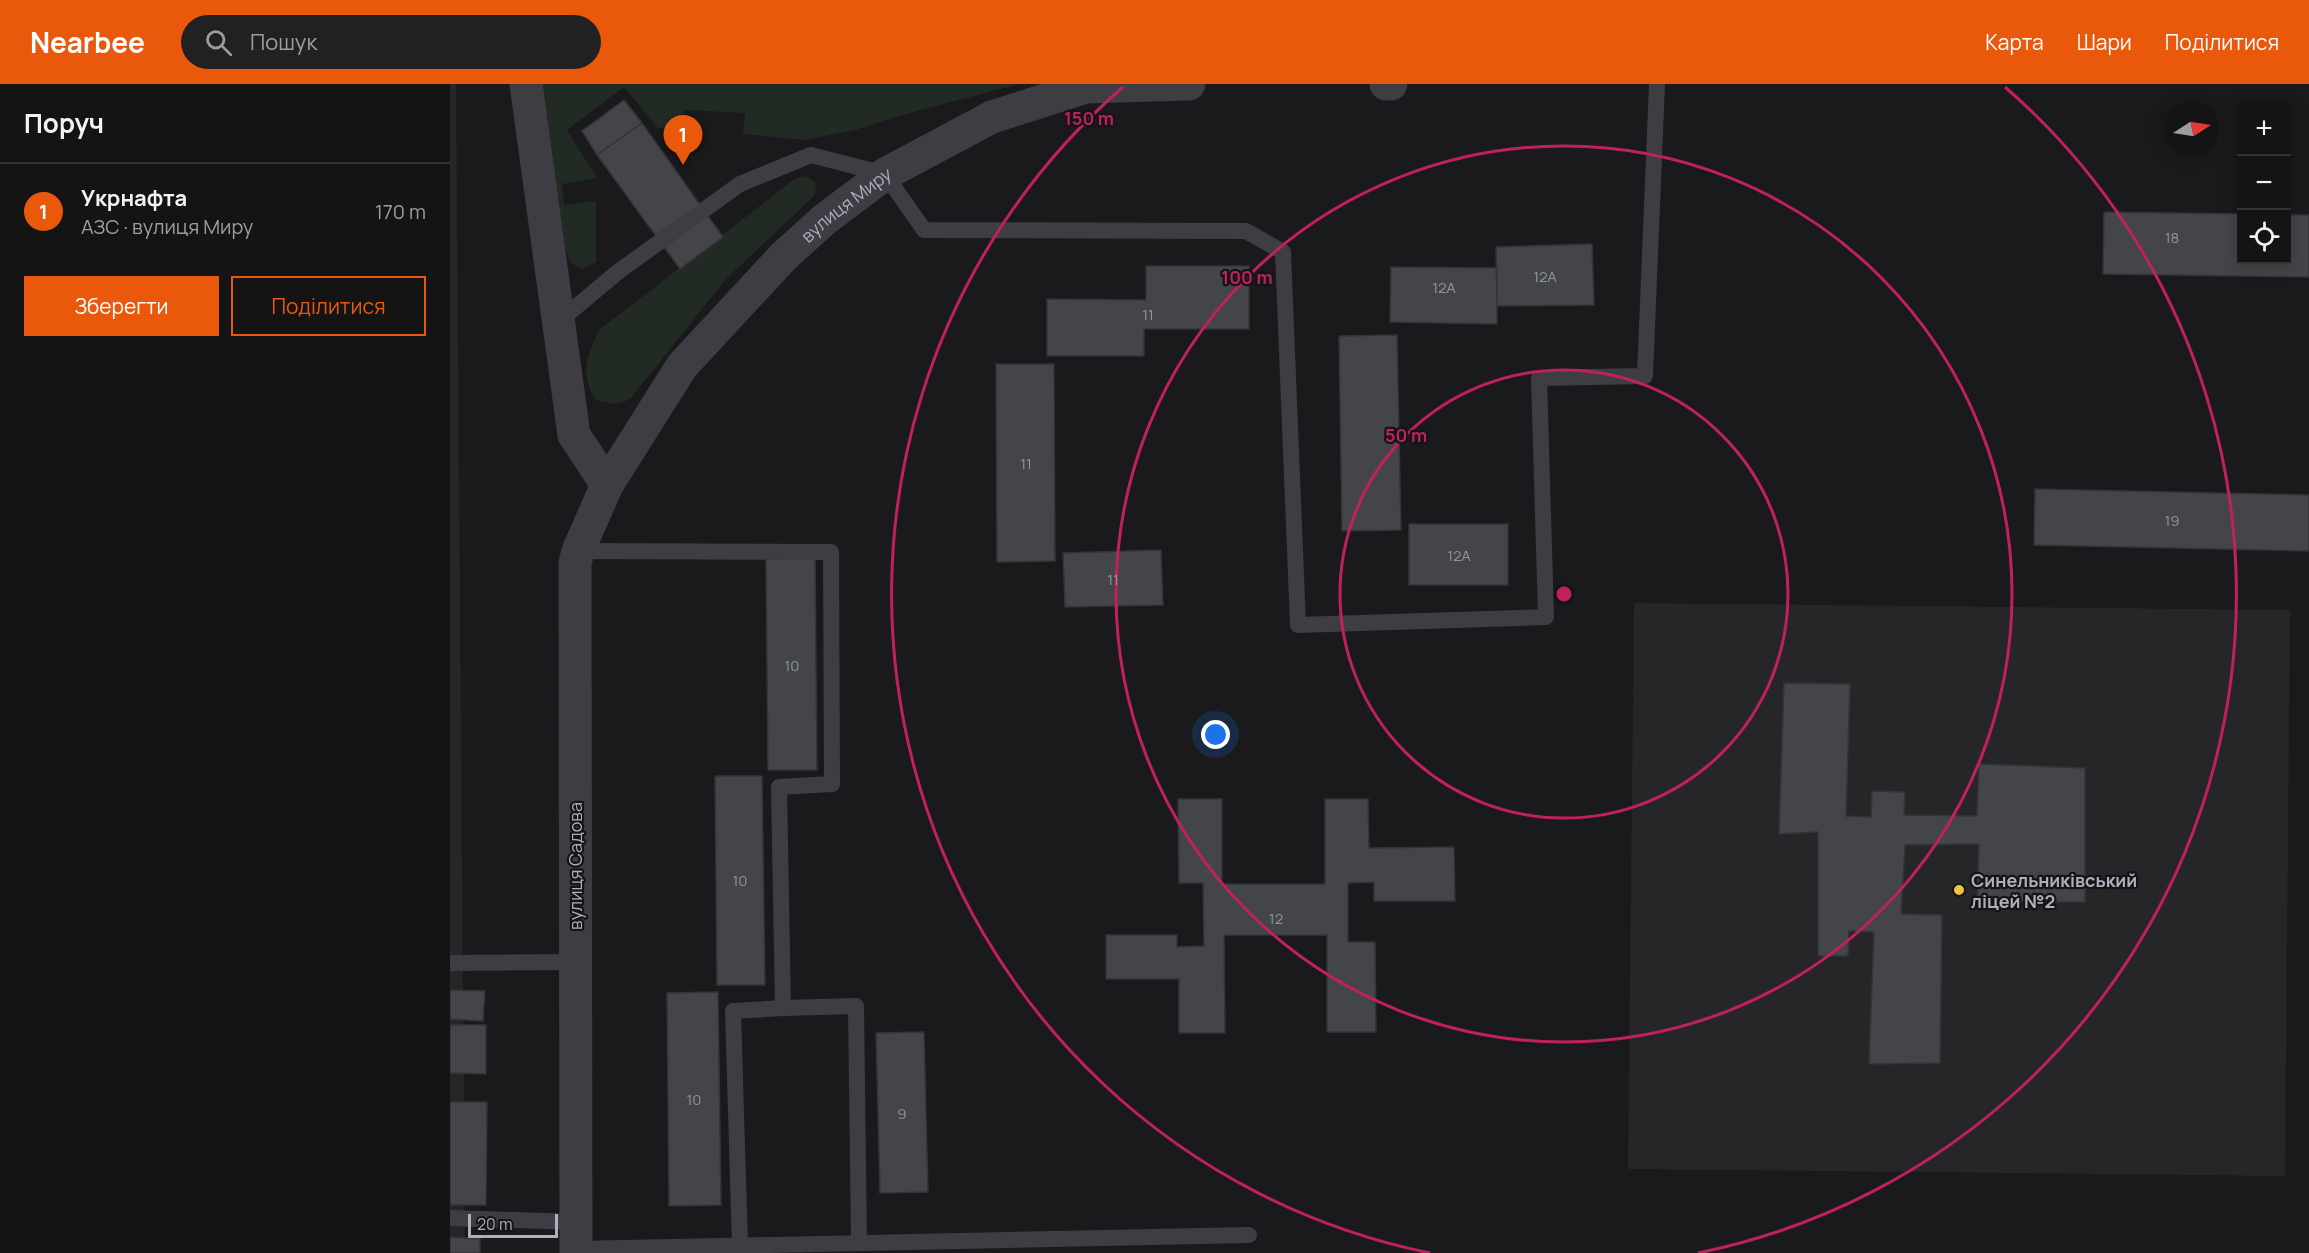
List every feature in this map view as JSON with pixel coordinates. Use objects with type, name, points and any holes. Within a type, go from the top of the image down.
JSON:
[{"type":"street","points":[[526,84],[574,435],[608,485]]},
{"type":"street","name":"вулиця Миру","points":[[608,485],[682,366],[783,257],[825,219],[885,174],[992,117],[1086,87],[1189,84]]},
{"type":"street","points":[[1386,84],[1391,84]]},
{"type":"street","name":"вулиця Садова","points":[[576,1241],[575,563],[578,550],[608,485]]},
{"type":"lane","points":[[558,322],[619,271],[740,184],[811,155],[885,174],[924,230],[1246,231],[1283,252],[1298,625],[1546,617],[1539,378],[1645,376],[1657,84]]},
{"type":"lane","points":[[578,550],[831,552],[832,784],[778,787],[783,1008]]},
{"type":"lane","points":[[450,963],[575,962]]},
{"type":"lane","points":[[740,1246],[733,1011],[856,1006],[859,1243]]},
{"type":"lane","points":[[450,1218],[576,1241],[740,1246],[1249,1235]]},
{"type":"shaded area","points":[[450,84],[456,84],[465,1253],[450,1253]]},
{"type":"shaded area","points":[[539,84],[1019,84],[855,130],[805,140],[743,134],[745,113],[684,110],[683,130],[658,128],[624,87],[567,130],[597,178],[562,184],[564,205],[596,201],[596,262],[582,269],[571,263],[562,242]]},
{"type":"shaded area","points":[[807,176],[816,183],[815,195],[727,278],[631,398],[614,404],[596,400],[586,373],[588,357],[599,330],[796,178]]},
{"type":"shaded area","name":"Синельниківський ліцей №2","points":[[1634,603],[2290,610],[2285,1176],[1628,1169]]},
{"type":"building","points":[[624,100],[642,123],[597,155],[582,131]]},
{"type":"building","points":[[642,123],[723,237],[680,269],[597,155]]},
{"type":"building","points":[[2104,212],[2237,214],[2237,264],[2291,264],[2291,215],[2309,215],[2309,277],[2103,274]]},
{"type":"building","points":[[1592,244],[1594,305],[1497,306],[1496,247]]},
{"type":"building","points":[[1146,266],[1249,266],[1249,329],[1144,329],[1144,356],[1047,356],[1047,299],[1146,300]]},
{"type":"building","points":[[1391,267],[1497,268],[1497,324],[1390,322]]},
{"type":"building","points":[[1397,335],[1401,530],[1342,531],[1339,336]]},
{"type":"building","points":[[996,364],[1054,364],[1055,561],[997,562]]},
{"type":"building","points":[[2035,489],[2309,495],[2309,551],[2034,545]]},
{"type":"building","points":[[1409,524],[1508,524],[1508,585],[1409,585]]},
{"type":"building","points":[[1161,550],[1163,605],[1065,607],[1063,553]]},
{"type":"building","points":[[766,559],[815,559],[817,770],[768,770]]},
{"type":"building","points":[[1784,683],[1850,684],[1846,816],[1871,817],[1872,791],[1905,792],[1904,815],[1977,816],[1979,764],[2085,768],[2085,902],[1977,902],[1979,844],[1905,845],[1901,914],[1942,915],[1940,1063],[1869,1064],[1874,932],[1849,931],[1848,956],[1818,956],[1818,832],[1779,834]]},
{"type":"building","points":[[715,776],[762,776],[765,985],[717,985]]},
{"type":"building","points":[[1178,799],[1222,799],[1222,884],[1325,884],[1325,799],[1368,799],[1369,848],[1454,847],[1455,901],[1374,901],[1374,882],[1348,883],[1348,942],[1375,942],[1376,1032],[1327,1032],[1327,935],[1224,935],[1225,1033],[1179,1033],[1179,979],[1106,979],[1106,935],[1177,935],[1177,947],[1204,946],[1203,883],[1179,883]]},
{"type":"building","points":[[450,990],[485,991],[483,1021],[450,1019]]},
{"type":"building","points":[[718,992],[721,1205],[669,1206],[667,993]]},
{"type":"building","points":[[450,1025],[486,1025],[486,1074],[450,1073]]},
{"type":"building","points":[[924,1032],[928,1192],[880,1193],[876,1033]]},
{"type":"building","points":[[450,1102],[487,1102],[486,1205],[450,1205]]},
{"type":"building","points":[[450,1237],[480,1239],[480,1253],[450,1253]]},
{"type":"place","name":"Укрнафта","points":[[683,165]]},
{"type":"place","name":"Синельниківський ліцей №2","points":[[1959,890]]}]
